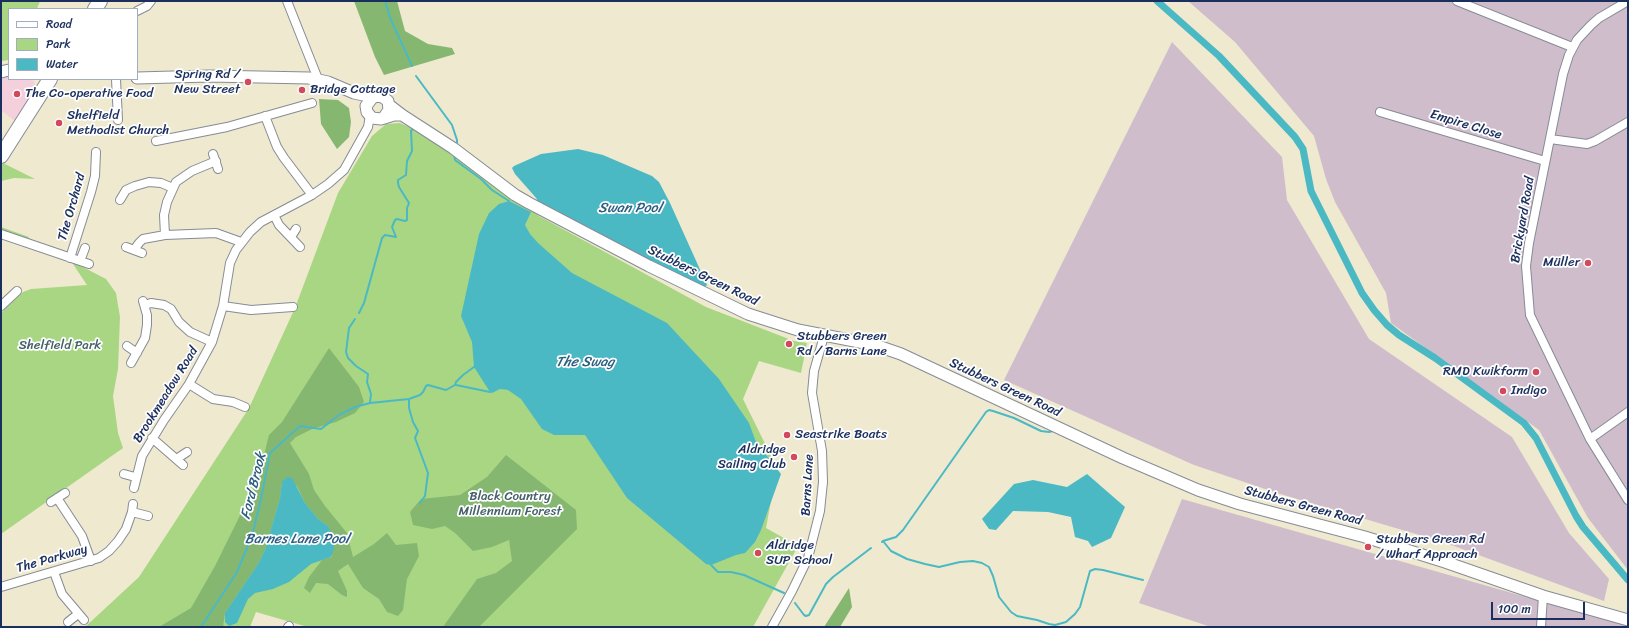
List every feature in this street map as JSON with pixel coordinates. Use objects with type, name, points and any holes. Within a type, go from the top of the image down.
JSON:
[{"type":"highway","points":[[1,156],[49,80]]},
{"type":"street","points":[[138,10],[147,6],[151,1]]},
{"type":"street","points":[[287,1],[318,79]]},
{"type":"street","points":[[1457,1],[1572,47]]},
{"type":"street","name":"Brickyard Road","points":[[1628,2],[1591,24],[1572,47],[1563,74],[1545,161],[1526,266],[1530,315],[1590,439],[1628,500]]},
{"type":"street","points":[[138,78],[209,76],[318,79],[337,85],[354,93],[373,97],[381,96],[384,98],[389,105],[389,110],[374,117]]},
{"type":"street","points":[[116,80],[119,120]]},
{"type":"street","points":[[354,93],[374,117]]},
{"type":"street","points":[[373,97],[367,103],[374,117]]},
{"type":"street","name":"Stubbers Green Road","points":[[389,105],[457,151],[529,203],[649,266],[748,314],[798,330],[875,346],[901,354],[1116,454],[1198,490],[1240,504],[1365,537],[1445,562],[1543,596],[1628,620]]},
{"type":"street","points":[[159,142],[227,127],[264,116],[309,106]]},
{"type":"street","name":"Empire Close","points":[[1380,112],[1545,161]]},
{"type":"street","points":[[374,117],[402,115]]},
{"type":"street","points":[[264,116],[280,152],[312,195]]},
{"type":"street","name":"Brookmeadow Road","points":[[134,488],[142,456],[152,438],[189,384],[212,342],[223,306],[230,263],[241,242],[261,222],[312,195],[344,170],[374,117]]},
{"type":"street","points":[[1550,139],[1587,144],[1628,122]]},
{"type":"street","name":"The Orchard","points":[[70,258],[95,176],[96,152]]},
{"type":"street","points":[[165,235],[164,215],[166,202],[176,182],[192,171],[216,161]]},
{"type":"street","name":"The Orchard","points":[[86,163],[95,163]]},
{"type":"street","points":[[120,200],[123,188],[149,182],[161,183],[173,188]]},
{"type":"street","points":[[274,215],[279,225],[300,247]]},
{"type":"street","points":[[291,237],[296,229]]},
{"type":"street","points":[[142,253],[130,248],[144,240],[165,235],[216,233],[241,242]]},
{"type":"street","points":[[1,234],[89,264]]},
{"type":"street","points":[[80,261],[85,248]]},
{"type":"street","points":[[1,306],[12,293]]},
{"type":"street","points":[[272,299],[273,308]]},
{"type":"street","points":[[131,363],[145,338],[147,325],[144,303],[164,305],[171,309],[179,322],[187,330],[198,337],[212,342]]},
{"type":"street","points":[[223,306],[251,310],[293,307]]},
{"type":"street","name":"Barns Lane","points":[[772,627],[808,558],[820,511],[822,488],[822,451],[812,393],[814,371],[824,336]]},
{"type":"street","points":[[127,346],[137,352]]},
{"type":"street","points":[[189,384],[213,399],[233,402],[245,407]]},
{"type":"street","points":[[233,402],[234,393]]},
{"type":"street","points":[[1590,439],[1628,412]]},
{"type":"street","points":[[152,438],[180,461],[187,452]]},
{"type":"street","points":[[124,474],[136,477]]},
{"type":"street","points":[[65,493],[54,500],[82,536],[91,561]]},
{"type":"street","name":"The Parkway","points":[[1,585],[91,561],[109,551],[118,542],[126,529],[133,508],[148,516]]},
{"type":"street","points":[[54,572],[62,594],[84,620]]},
{"type":"street","points":[[1541,627],[1543,596]]},
{"type":"street","points":[[68,622],[78,614]]},
{"type":"shaded area","points":[[1188,1],[1628,1],[1628,570],[1588,518],[1539,430],[1391,323],[1386,293],[1335,202],[1326,179],[1314,136],[1235,42]]},
{"type":"shaded area","points":[[1172,42],[1282,157],[1287,200],[1369,339],[1512,437],[1569,533],[1609,579],[1604,601],[1443,542],[1277,493],[1194,465],[1004,380]]},
{"type":"shaded area","points":[[8,76],[8,80],[34,81],[36,89],[15,121],[1,110],[1,79]]},
{"type":"shaded area","points":[[1182,499],[1628,627],[1211,627],[1139,603]]},
{"type":"green space","points":[[1,1],[40,1],[37,8],[8,8],[8,60],[1,61]]},
{"type":"green space","points":[[354,1],[397,1],[405,31],[428,44],[452,48],[455,54],[384,75],[375,57]]},
{"type":"green space","points":[[319,99],[338,100],[349,108],[351,122],[349,137],[337,149],[321,124]]},
{"type":"green space","points":[[400,123],[413,129],[458,156],[539,216],[706,307],[794,341],[807,343],[801,373],[759,361],[743,399],[777,468],[766,528],[798,546],[753,627],[308,627],[256,612],[250,627],[85,627],[139,577],[249,408],[295,308],[338,193],[372,136],[386,124]]},
{"type":"green space","points":[[3,163],[35,179],[14,178],[1,181],[1,166]]},
{"type":"green space","points":[[1,227],[29,237],[27,241],[1,231]]},
{"type":"green space","name":"Shelfield Park","points":[[73,264],[77,264],[106,279],[116,293],[120,317],[118,369],[113,396],[118,433],[123,448],[1,534],[1,313],[23,292],[31,289],[87,285]]},
{"type":"green space","points":[[329,348],[359,387],[364,402],[355,413],[336,422],[312,429],[296,437],[290,443],[309,474],[314,490],[347,533],[353,557],[374,544],[387,533],[396,545],[417,543],[419,556],[407,579],[403,610],[398,616],[387,612],[379,599],[363,588],[348,564],[338,571],[347,591],[347,597],[328,584],[316,583],[310,593],[304,588],[309,577],[322,560],[332,557],[328,526],[318,519],[305,503],[297,486],[282,482],[280,498],[265,550],[258,564],[225,613],[223,627],[159,627],[191,608],[215,566],[258,479],[269,435],[282,422]]},
{"type":"green space","name":"Black Country Millennium Forest","points":[[506,455],[576,510],[577,529],[479,627],[443,627],[477,579],[496,573],[512,561],[509,540],[492,547],[473,551],[455,533],[445,526],[432,529],[413,525],[410,512],[421,499],[460,495],[487,477]]},
{"type":"green space","points":[[849,588],[852,607],[840,627],[824,627]]},
{"type":"water","name":"Swan Pool","points":[[578,149],[603,155],[652,176],[659,182],[707,285],[704,288],[535,203],[537,199],[515,174],[512,168],[541,154]]},
{"type":"water","name":"The Swag","points":[[509,201],[531,212],[525,225],[530,234],[572,273],[667,323],[719,379],[749,423],[756,442],[781,474],[761,530],[755,542],[745,553],[711,565],[706,564],[627,498],[585,435],[554,435],[542,429],[521,399],[508,390],[500,389],[492,393],[490,392],[474,367],[472,342],[461,316],[479,234],[489,213],[499,204]]},
{"type":"water","points":[[1087,474],[1125,507],[1111,538],[1092,547],[1088,541],[1075,537],[1071,517],[1048,512],[1013,511],[996,530],[989,529],[982,519],[1014,484],[1033,480],[1067,487]]},
{"type":"water","name":"Barnes Lane Pool","points":[[287,477],[292,478],[305,503],[318,519],[328,526],[333,537],[334,549],[331,557],[311,564],[289,582],[273,589],[255,593],[248,599],[237,623],[229,626],[225,622],[225,613],[258,564],[265,550],[280,498],[282,482]]},
{"type":"waterway","name":"Ford Brook","points":[[385,1],[391,20],[412,66]]},
{"type":"waterway","points":[[1157,1],[1219,56],[1295,137],[1303,149],[1311,191],[1362,293],[1374,310],[1387,325],[1399,335],[1435,358],[1524,423],[1536,438],[1583,527],[1628,580]]},
{"type":"waterway","name":"Ford Brook","points":[[416,76],[452,125],[457,140],[457,147]]},
{"type":"waterway","name":"Ford Brook","points":[[359,313],[364,303],[382,238],[385,235],[396,237],[392,227],[395,220],[407,220],[407,208],[409,203],[399,187],[398,180],[406,175],[407,161],[412,151],[411,131],[413,129]]},
{"type":"waterway","points":[[454,154],[455,160],[481,179],[492,190],[509,201]]},
{"type":"waterway","name":"Ford Brook","points":[[355,319],[349,328],[346,352],[348,358],[356,366],[368,374],[367,382],[371,394],[370,402]]},
{"type":"waterway","name":"Ford Brook","points":[[201,627],[237,572],[252,536],[270,453],[300,426],[321,429],[339,415],[355,407],[370,403],[409,399],[420,395],[428,385],[446,390],[455,385],[463,375],[474,367]]},
{"type":"waterway","points":[[456,385],[490,392]]},
{"type":"waterway","points":[[409,399],[409,408],[413,422],[418,431],[415,438],[428,473],[425,496],[420,503]]},
{"type":"waterway","points":[[883,541],[896,537],[903,530],[986,412],[989,410],[1014,418],[1041,431],[1053,431]]},
{"type":"waterway","points":[[882,542],[883,541],[891,551],[907,559],[939,567],[960,562],[973,561],[982,563],[989,567],[999,597],[1011,612],[1017,616],[1055,625],[1066,622],[1080,607],[1090,571],[1095,569],[1103,570],[1143,580]]},
{"type":"waterway","points":[[795,603],[804,615],[809,615],[826,584],[871,548]]},
{"type":"waterway","points":[[711,565],[718,572],[731,572],[744,575],[784,593]]},
{"type":"place","name":"Spring Rd / New Street","points":[[248,82]]},
{"type":"place","name":"Bridge Cottage","points":[[302,90]]},
{"type":"place","name":"The Co-operative Food","points":[[17,94]]},
{"type":"place","name":"Shelfield Methodist Church","points":[[59,123]]},
{"type":"place","name":"Müller","points":[[1588,263]]},
{"type":"place","name":"Stubbers Green Rd / Barns Lane","points":[[789,344]]},
{"type":"place","name":"RMD Kwikform","points":[[1536,372]]},
{"type":"place","name":"Indigo","points":[[1503,391]]},
{"type":"place","name":"Seastrike Boats","points":[[787,435]]},
{"type":"place","name":"Aldridge Sailing Club","points":[[794,457]]},
{"type":"place","name":"Stubbers Green Rd / Wharf Approach","points":[[1368,547]]},
{"type":"place","name":"Aldridge SUP School","points":[[758,553]]}]
